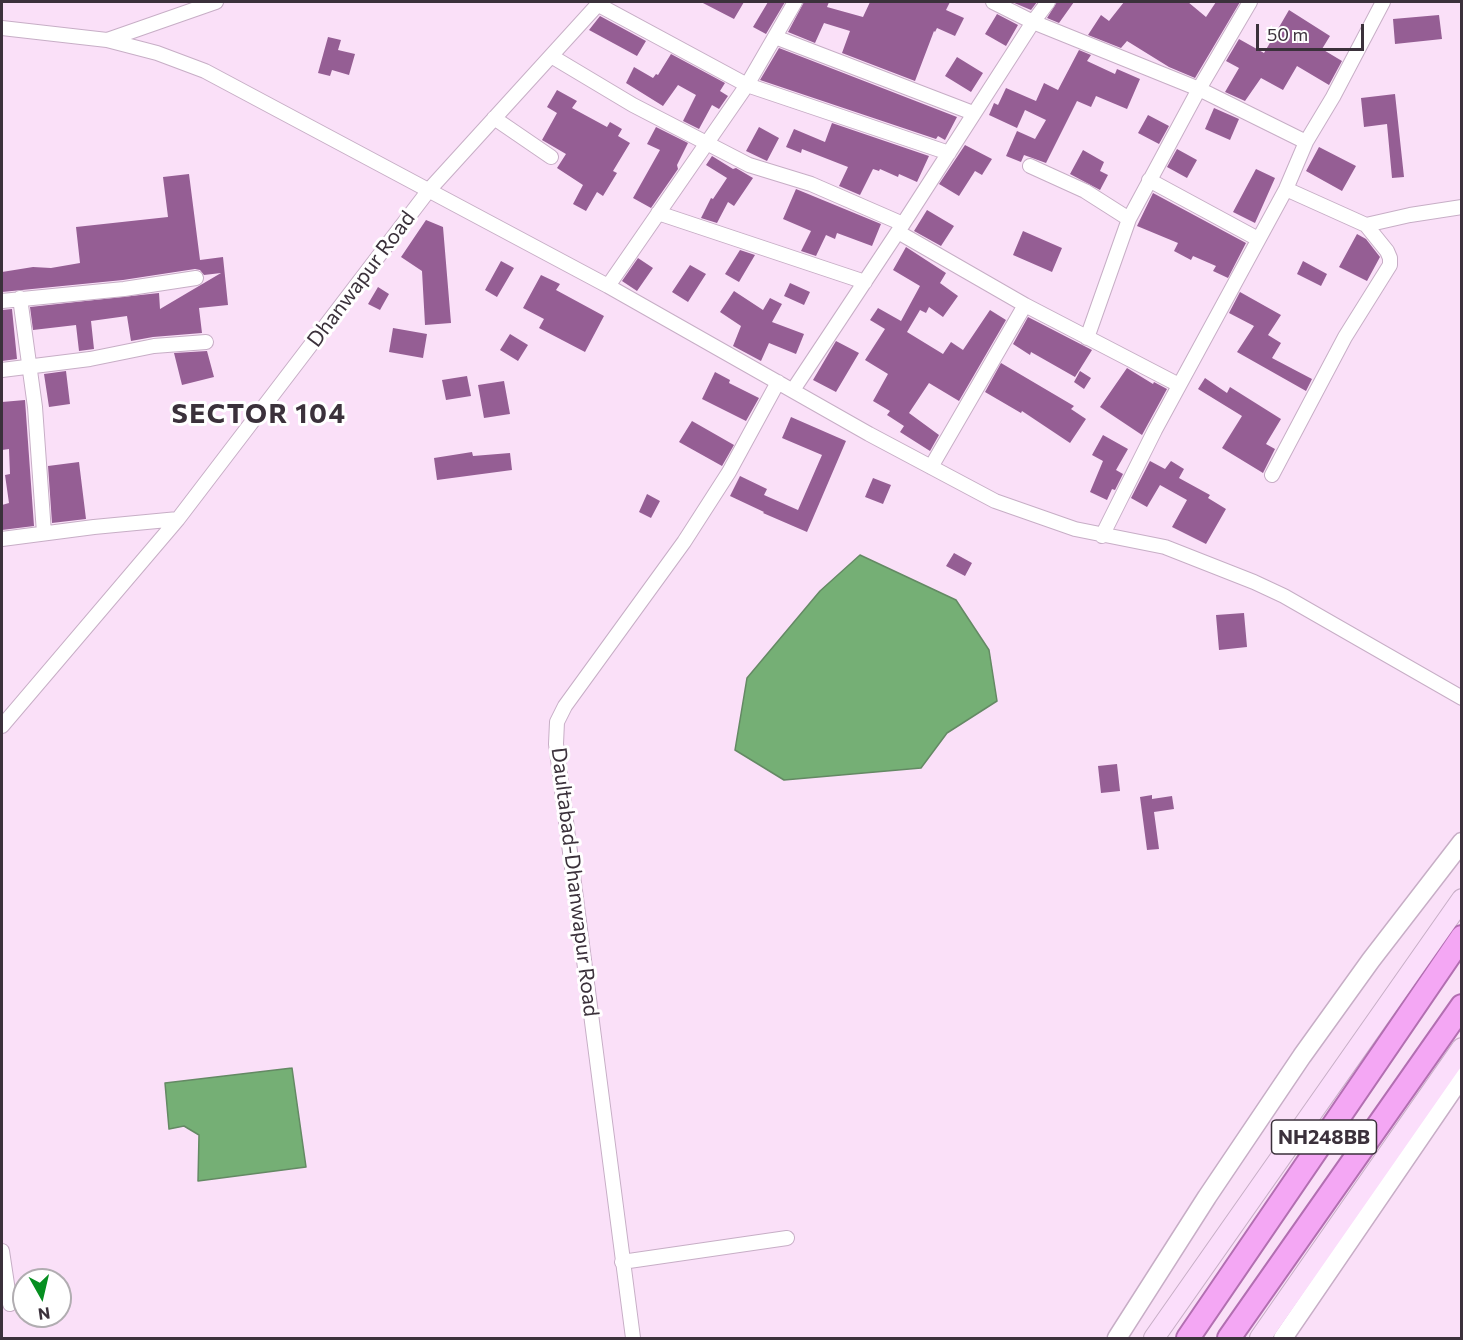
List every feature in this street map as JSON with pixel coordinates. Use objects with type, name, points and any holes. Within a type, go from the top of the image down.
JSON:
[{"type":"highway","name":"NH248BB","points":[[1188,1338],[1461,937]]},
{"type":"highway","name":"NH248BB","points":[[1229,1338],[1461,1006]]},
{"type":"main road","points":[[1154,1338],[1461,899]]},
{"type":"main road","points":[[1260,1338],[1461,1048]]},
{"type":"street","points":[[107,40],[216,2]]},
{"type":"street","points":[[993,2],[1033,22],[1199,89],[1306,142]]},
{"type":"street","points":[[793,390],[1048,2]]},
{"type":"street","points":[[1087,338],[1129,219],[1199,89],[1250,2]]},
{"type":"street","points":[[1102,536],[1179,385],[1286,189],[1306,142],[1333,97],[1383,2]]},
{"type":"street","points":[[949,153],[747,85],[599,3],[429,190],[608,285],[869,434],[995,501],[1075,529],[1165,547],[1254,582],[1284,596],[1461,698]]},
{"type":"street","points":[[608,285],[747,85],[775,37],[791,3]]},
{"type":"street","name":"Dhanwapur Road","points":[[2,28],[107,40],[157,53],[205,71],[429,190],[178,519],[2,726]]},
{"type":"street","points":[[775,37],[974,113]]},
{"type":"street","points":[[551,56],[633,105],[749,165],[811,184],[901,228],[1025,305],[1179,385]]},
{"type":"street","points":[[494,118],[551,157]]},
{"type":"street","points":[[1030,166],[1085,191],[1129,219]]},
{"type":"street","points":[[1149,180],[1258,239]]},
{"type":"street","points":[[1272,475],[1345,337],[1390,265],[1387,251],[1366,225],[1286,189]]},
{"type":"street","points":[[1366,225],[1461,207]]},
{"type":"street","points":[[658,213],[865,282]]},
{"type":"street","points":[[2,301],[101,292],[196,278]]},
{"type":"street","points":[[20,298],[35,407],[44,533]]},
{"type":"street","points":[[931,466],[1025,305]]},
{"type":"street","points":[[2,370],[90,359],[154,346],[206,342]]},
{"type":"street","name":"Daultabad-Dhanwapur Road","points":[[633,1338],[556,744],[557,722],[565,706],[691,532],[729,472],[778,382]]},
{"type":"street","points":[[2,539],[178,519]]},
{"type":"street","points":[[1117,1338],[1207,1197],[1302,1056],[1371,960],[1461,842]]},
{"type":"street","points":[[1283,1338],[1461,1076]]},
{"type":"street","points":[[622,1262],[787,1239]]},
{"type":"street","points":[[2,1251],[10,1304]]},
{"type":"shaded area","points":[[860,555],[956,600],[989,650],[997,701],[947,733],[921,768],[784,780],[735,750],[747,678],[820,591]]},
{"type":"shaded area","points":[[292,1068],[306,1167],[198,1181],[199,1135],[184,1126],[169,1129],[165,1083]]},
{"type":"building","points":[[701,2],[744,2],[734,19]]},
{"type":"building","points":[[768,2],[785,2],[766,34],[753,27]]},
{"type":"building","points":[[804,2],[829,2],[827,7],[863,17],[870,2],[950,2],[946,10],[964,18],[955,36],[937,28],[934,31],[915,81],[842,53],[850,31],[824,23],[815,43],[788,32]]},
{"type":"building","points":[[1012,2],[1037,2],[1031,10]]},
{"type":"building","points":[[1057,2],[1074,2],[1059,23],[1047,18]]},
{"type":"building","points":[[1124,2],[1188,2],[1206,17],[1216,2],[1240,2],[1195,78],[1169,67],[1127,41],[1121,48],[1088,35],[1101,15],[1109,21]]},
{"type":"building","points":[[1289,10],[1330,36],[1322,49],[1342,61],[1329,85],[1297,66],[1283,90],[1261,78],[1245,101],[1225,92],[1239,68],[1226,61],[1239,39],[1264,53]]},
{"type":"building","points":[[997,14],[1018,25],[1006,46],[985,34]]},
{"type":"building","points":[[1439,15],[1442,39],[1395,44],[1393,19]]},
{"type":"building","points":[[600,16],[646,41],[637,56],[589,30]]},
{"type":"building","points":[[328,37],[341,40],[338,50],[355,54],[349,75],[332,70],[330,76],[318,73]]},
{"type":"building","points":[[779,48],[957,117],[945,140],[938,136],[936,139],[760,80]]},
{"type":"building","points":[[1079,50],[1091,55],[1087,61],[1115,74],[1117,69],[1140,79],[1127,109],[1096,96],[1091,107],[1077,101],[1046,163],[1024,155],[1021,162],[1006,156],[1017,131],[1035,139],[1046,120],[1025,110],[1017,128],[989,115],[994,103],[998,105],[1006,88],[1036,101],[1044,83],[1058,90]]},
{"type":"building","points":[[671,54],[725,83],[720,91],[728,96],[719,109],[712,105],[699,129],[683,121],[696,95],[678,85],[663,106],[626,83],[634,67],[653,78],[656,74],[658,75]]},
{"type":"building","points":[[957,57],[983,73],[971,92],[945,76]]},
{"type":"building","points":[[557,90],[577,101],[572,108],[607,127],[610,122],[622,129],[618,136],[630,143],[613,171],[617,173],[603,196],[597,192],[586,211],[573,204],[583,185],[557,168],[566,154],[542,140],[557,113],[547,107]]},
{"type":"building","points":[[1395,94],[1404,177],[1392,178],[1387,124],[1364,127],[1361,98]]},
{"type":"building","points":[[1214,108],[1239,119],[1230,140],[1205,129]]},
{"type":"building","points":[[1148,115],[1169,126],[1159,144],[1138,133]]},
{"type":"building","points":[[832,123],[929,156],[917,182],[899,174],[898,177],[880,169],[879,171],[873,169],[860,195],[839,186],[848,167],[802,149],[801,153],[786,147],[794,129],[825,142]]},
{"type":"building","points":[[656,127],[688,143],[677,165],[678,169],[651,208],[633,198],[660,150],[647,144]]},
{"type":"building","points":[[759,127],[779,138],[767,161],[746,151]]},
{"type":"building","points":[[965,145],[992,159],[982,175],[975,171],[959,196],[939,184]]},
{"type":"building","points":[[1319,147],[1356,166],[1342,191],[1306,171]]},
{"type":"building","points":[[1177,149],[1197,160],[1187,178],[1167,167]]},
{"type":"building","points":[[1083,150],[1104,162],[1100,171],[1108,175],[1100,190],[1070,174]]},
{"type":"building","points":[[712,156],[753,178],[734,206],[728,202],[717,223],[701,218],[711,198],[713,199],[727,178],[706,165]]},
{"type":"building","points":[[1256,169],[1275,178],[1255,223],[1233,212]]},
{"type":"building","points":[[189,174],[200,260],[223,257],[228,305],[199,308],[202,333],[131,341],[127,316],[91,321],[94,349],[79,351],[76,325],[33,330],[30,307],[159,293],[160,309],[221,273],[204,275],[200,270],[195,269],[123,280],[2,292],[2,272],[80,263],[76,227],[168,217],[163,177]]},
{"type":"building","points":[[796,189],[881,224],[872,246],[837,233],[835,239],[826,235],[816,256],[801,251],[811,231],[783,219]]},
{"type":"building","points":[[1153,193],[1246,243],[1228,278],[1213,271],[1216,266],[1193,256],[1191,260],[1174,251],[1178,243],[1137,226]]},
{"type":"building","points":[[927,210],[954,226],[941,246],[914,231]]},
{"type":"building","points":[[426,220],[443,227],[451,323],[425,325],[422,271],[401,257]]},
{"type":"building","points":[[1023,231],[1062,248],[1052,272],[1013,255]]},
{"type":"building","points":[[1357,234],[1366,239],[1380,257],[1367,281],[1339,267]]},
{"type":"building","points":[[906,247],[946,273],[940,283],[958,296],[943,317],[929,307],[926,313],[920,310],[907,332],[943,354],[951,342],[963,350],[990,310],[1006,320],[959,401],[929,383],[909,413],[939,435],[930,451],[900,432],[904,426],[887,415],[890,411],[873,401],[888,374],[865,360],[885,329],[870,320],[878,308],[901,321],[920,286],[893,270]]},
{"type":"building","points":[[740,250],[755,255],[739,282],[725,274]]},
{"type":"building","points":[[638,258],[653,268],[637,291],[622,281]]},
{"type":"building","points":[[501,261],[514,268],[497,297],[485,290]]},
{"type":"building","points":[[1303,261],[1327,274],[1321,286],[1297,274]]},
{"type":"building","points":[[690,265],[706,274],[688,302],[672,292]]},
{"type":"building","points":[[541,275],[560,284],[556,290],[604,316],[585,352],[539,328],[544,319],[523,308]]},
{"type":"building","points":[[790,283],[810,292],[804,305],[784,296]]},
{"type":"building","points":[[378,287],[389,294],[380,310],[368,304]]},
{"type":"building","points":[[734,291],[763,310],[770,298],[782,304],[772,322],[804,334],[796,354],[769,343],[761,361],[733,346],[741,326],[720,312]]},
{"type":"building","points":[[1240,292],[1281,315],[1268,335],[1281,343],[1272,358],[1312,379],[1306,391],[1237,352],[1254,326],[1229,313]]},
{"type":"building","points":[[12,309],[17,359],[2,361],[2,310]]},
{"type":"building","points":[[1028,317],[1092,350],[1075,377],[1013,344]]},
{"type":"building","points":[[393,328],[427,334],[423,358],[389,352]]},
{"type":"building","points":[[510,334],[528,345],[518,361],[500,350]]},
{"type":"building","points":[[836,341],[859,353],[836,392],[813,380]]},
{"type":"building","points":[[207,351],[214,377],[182,385],[174,353]]},
{"type":"building","points":[[1001,363],[1074,406],[1071,409],[1086,419],[1070,443],[1022,411],[1021,413],[985,392]]},
{"type":"building","points":[[1127,368],[1153,384],[1154,382],[1167,389],[1142,435],[1100,407]]},
{"type":"building","points":[[66,371],[70,404],[49,407],[44,374]]},
{"type":"building","points":[[1080,371],[1091,378],[1084,389],[1074,382]]},
{"type":"building","points":[[715,372],[730,380],[729,383],[759,398],[746,421],[702,399]]},
{"type":"building","points":[[467,376],[471,396],[446,400],[442,380]]},
{"type":"building","points":[[1205,378],[1227,393],[1230,387],[1281,419],[1266,444],[1275,449],[1263,473],[1222,448],[1242,416],[1198,389]]},
{"type":"building","points":[[504,381],[510,414],[484,418],[478,385]]},
{"type":"building","points":[[25,400],[34,526],[2,530],[2,505],[9,503],[5,475],[10,474],[9,449],[2,450],[2,402]]},
{"type":"building","points":[[791,417],[846,441],[807,532],[730,496],[740,476],[767,489],[764,495],[798,510],[822,455],[782,438]]},
{"type":"building","points":[[692,421],[734,445],[722,466],[679,442]]},
{"type":"building","points":[[1103,435],[1128,449],[1116,470],[1123,474],[1107,500],[1090,492],[1103,461],[1092,455]]},
{"type":"building","points":[[472,452],[473,456],[510,453],[512,470],[437,480],[434,458]]},
{"type":"building","points":[[1150,461],[1165,469],[1171,461],[1184,469],[1179,478],[1210,495],[1208,498],[1226,509],[1206,544],[1172,527],[1187,500],[1160,485],[1147,507],[1131,498]]},
{"type":"building","points":[[79,462],[86,519],[52,523],[48,466]]},
{"type":"building","points":[[873,478],[891,485],[883,504],[865,497]]},
{"type":"building","points":[[647,494],[660,501],[651,518],[639,512]]},
{"type":"building","points":[[954,553],[972,563],[965,576],[946,566]]},
{"type":"building","points":[[1244,613],[1247,647],[1219,650],[1216,615]]},
{"type":"building","points":[[1117,764],[1120,791],[1101,793],[1098,766]]},
{"type":"building","points":[[1152,795],[1152,799],[1172,796],[1174,809],[1154,812],[1159,849],[1147,850],[1140,797]]},
{"type":"district","name":"SECTOR 104","points":[[259,414]]}]
